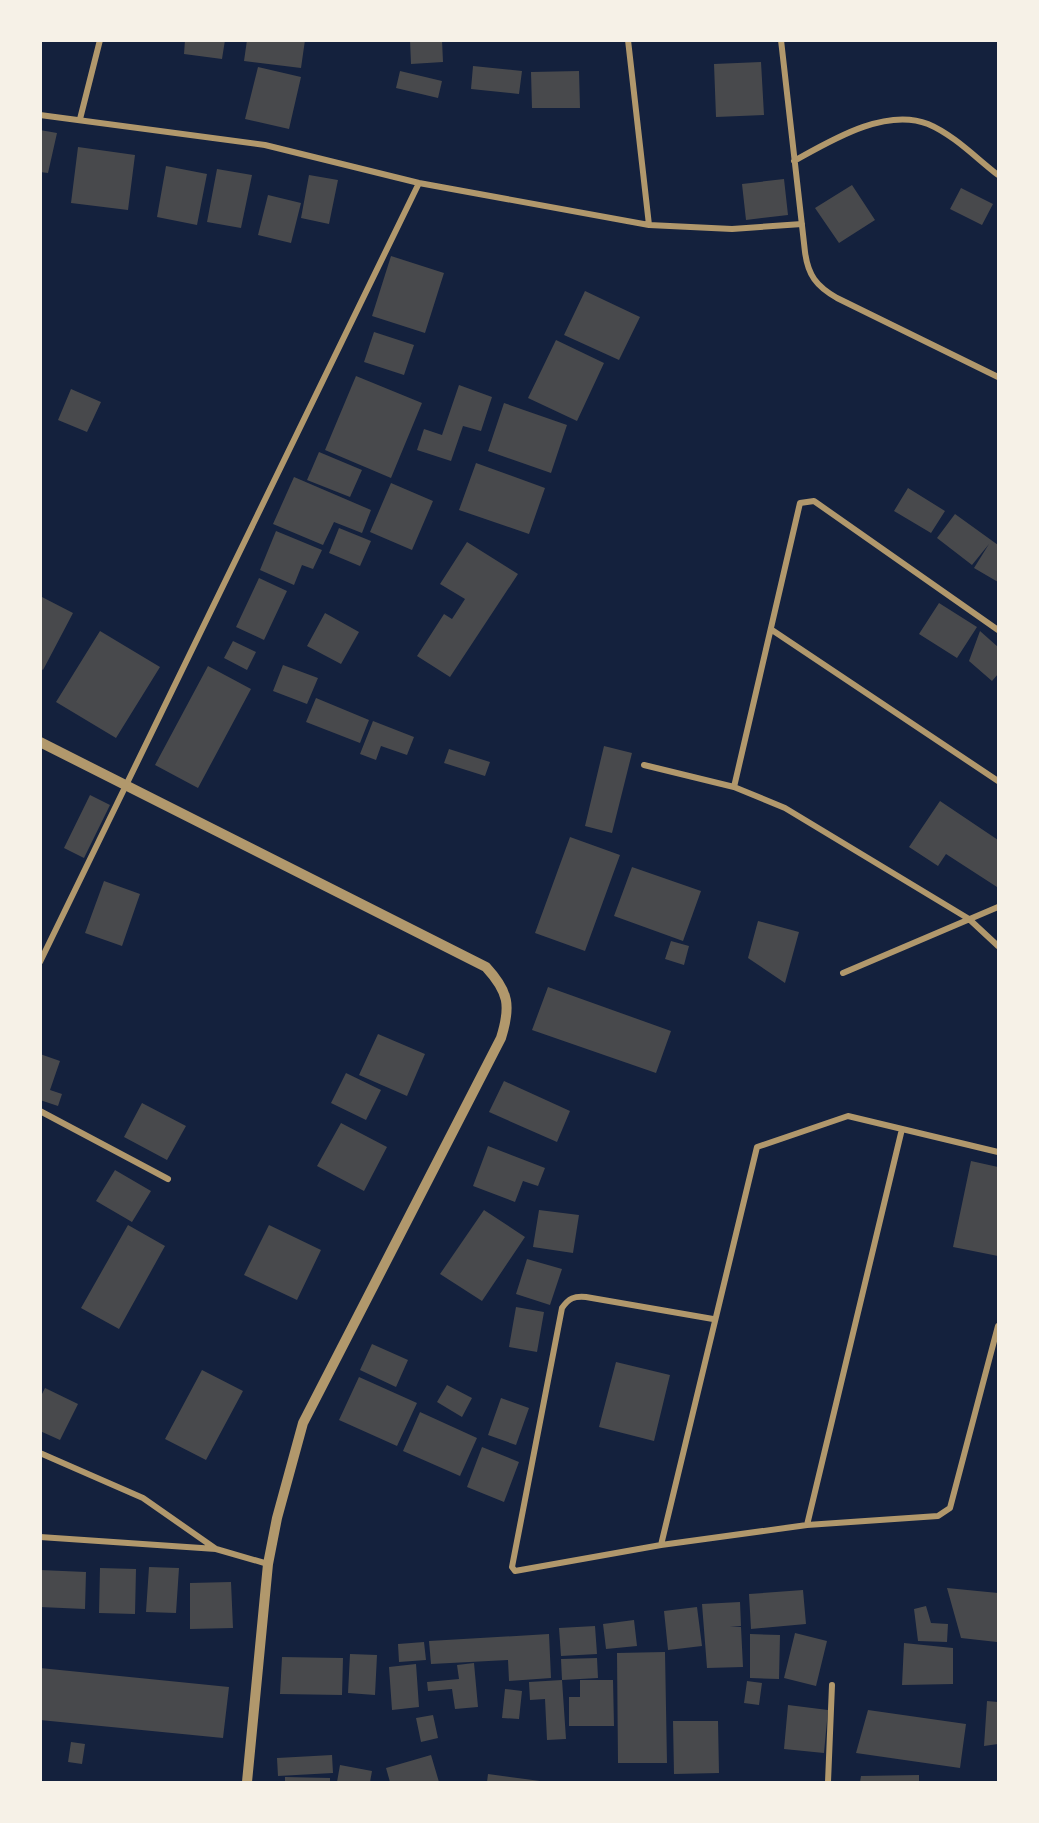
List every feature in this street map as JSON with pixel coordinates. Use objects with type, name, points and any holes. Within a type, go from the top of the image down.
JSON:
[{"type":"street","points":[[80,119],[100,40]]},
{"type":"street","points":[[628,40],[649,225]]},
{"type":"street","points":[[781,40],[807,265],[811,276],[820,289],[999,377]]},
{"type":"street","points":[[40,115],[265,145],[419,183],[649,225],[732,229],[802,224]]},
{"type":"street","points":[[794,161],[860,127],[895,120],[926,123],[952,138],[999,175]]},
{"type":"street","points":[[40,962],[419,183]]},
{"type":"street","points":[[734,787],[772,630],[797,506],[800,503],[809,500],[999,630]]},
{"type":"street","points":[[772,630],[999,780]]},
{"type":"street","points":[[40,742],[486,967],[498,980],[507,998],[508,1016],[501,1038],[303,1423],[277,1518],[268,1564],[247,1782]]},
{"type":"street","points":[[644,765],[734,787],[785,808],[969,920],[999,946]]},
{"type":"street","points":[[843,973],[999,907]]},
{"type":"street","points":[[40,1111],[168,1179]]},
{"type":"street","points":[[660,1545],[713,1319],[758,1147],[844,1117],[999,1152]]},
{"type":"street","points":[[807,1525],[902,1129]]},
{"type":"street","points":[[713,1319],[578,1296],[562,1308],[512,1567],[517,1572],[660,1545],[807,1525],[938,1516],[950,1508],[999,1326]]},
{"type":"street","points":[[40,1453],[143,1498],[216,1549]]},
{"type":"street","points":[[40,1537],[216,1549],[268,1564]]},
{"type":"street","points":[[828,1782],[832,1685]]},
{"type":"building","points":[[185,40],[225,40],[222,59],[184,54]]},
{"type":"building","points":[[247,40],[305,40],[301,68],[244,61]]},
{"type":"building","points":[[410,40],[442,40],[443,62],[411,64]]},
{"type":"building","points":[[761,62],[764,115],[716,117],[714,64]]},
{"type":"building","points":[[473,66],[522,71],[519,94],[471,89]]},
{"type":"building","points":[[258,67],[301,77],[289,129],[245,119]]},
{"type":"building","points":[[400,71],[442,81],[438,98],[396,88]]},
{"type":"building","points":[[579,71],[580,108],[532,108],[531,72]]},
{"type":"building","points":[[40,130],[57,133],[48,173],[40,172]]},
{"type":"building","points":[[78,147],[135,155],[128,210],[71,203]]},
{"type":"building","points":[[166,166],[207,174],[197,225],[157,217]]},
{"type":"building","points":[[217,169],[252,175],[241,228],[207,222]]},
{"type":"building","points":[[309,175],[338,180],[329,224],[301,218]]},
{"type":"building","points":[[784,179],[788,215],[746,220],[742,184]]},
{"type":"building","points":[[852,185],[875,220],[839,243],[815,208]]},
{"type":"building","points":[[961,188],[993,204],[982,225],[950,209]]},
{"type":"building","points":[[268,195],[301,203],[291,243],[258,235]]},
{"type":"building","points":[[391,256],[444,273],[425,333],[372,316]]},
{"type":"building","points":[[585,291],[640,317],[619,360],[564,335]]},
{"type":"building","points":[[374,332],[414,345],[404,375],[364,362]]},
{"type":"building","points":[[556,340],[604,363],[577,421],[528,398]]},
{"type":"building","points":[[356,376],[422,403],[391,478],[325,450]]},
{"type":"building","points":[[459,385],[492,397],[481,431],[463,426],[451,461],[417,450],[424,429],[442,435]]},
{"type":"building","points":[[71,389],[101,402],[87,432],[58,420]]},
{"type":"building","points":[[504,403],[567,425],[551,473],[488,451]]},
{"type":"building","points":[[319,452],[362,470],[350,497],[307,480]]},
{"type":"building","points":[[476,463],[545,488],[529,534],[459,510]]},
{"type":"building","points":[[294,477],[371,510],[362,533],[334,522],[323,545],[273,524]]},
{"type":"building","points":[[391,483],[433,501],[412,550],[370,532]]},
{"type":"building","points":[[908,488],[945,511],[931,533],[894,511]]},
{"type":"building","points":[[955,514],[998,545],[998,582],[974,568],[989,544],[972,565],[937,538]]},
{"type":"building","points":[[339,528],[371,541],[360,566],[329,553]]},
{"type":"building","points":[[276,531],[322,550],[313,569],[302,565],[294,585],[260,570]]},
{"type":"building","points":[[467,542],[518,574],[450,677],[417,656],[444,614],[452,619],[465,599],[440,584]]},
{"type":"building","points":[[259,578],[287,591],[264,640],[236,627]]},
{"type":"building","points":[[40,596],[73,613],[43,670],[40,668]]},
{"type":"building","points":[[939,603],[977,627],[957,658],[919,634]]},
{"type":"building","points":[[325,613],[359,632],[341,664],[307,646]]},
{"type":"building","points":[[100,631],[160,667],[116,738],[56,702]]},
{"type":"building","points":[[980,631],[998,647],[998,674],[992,681],[969,661]]},
{"type":"building","points":[[233,641],[256,652],[247,670],[224,658]]},
{"type":"building","points":[[283,665],[318,678],[307,704],[273,691]]},
{"type":"building","points":[[208,666],[251,689],[198,788],[155,765]]},
{"type":"building","points":[[316,698],[369,720],[360,743],[306,722]]},
{"type":"building","points":[[373,721],[414,737],[407,755],[381,746],[376,760],[360,754]]},
{"type":"building","points":[[604,746],[632,753],[612,833],[585,826]]},
{"type":"building","points":[[449,749],[490,762],[485,776],[444,763]]},
{"type":"building","points":[[90,795],[110,805],[84,858],[64,848]]},
{"type":"building","points":[[940,801],[998,840],[997,887],[946,854],[938,866],[909,847]]},
{"type":"building","points":[[570,837],[620,855],[585,951],[535,933]]},
{"type":"building","points":[[632,867],[701,891],[683,941],[614,916]]},
{"type":"building","points":[[104,881],[140,894],[122,946],[85,933]]},
{"type":"building","points":[[758,921],[799,932],[785,983],[748,958]]},
{"type":"building","points":[[671,941],[689,946],[684,965],[665,959]]},
{"type":"building","points":[[548,987],[671,1031],[656,1073],[532,1030]]},
{"type":"building","points":[[378,1034],[425,1054],[407,1096],[359,1075]]},
{"type":"building","points":[[40,1054],[60,1061],[50,1090],[62,1094],[58,1106],[40,1100]]},
{"type":"building","points":[[346,1073],[381,1090],[366,1120],[331,1103]]},
{"type":"building","points":[[504,1081],[570,1111],[557,1142],[489,1112]]},
{"type":"building","points":[[142,1103],[186,1126],[167,1160],[124,1137]]},
{"type":"building","points":[[341,1123],[387,1147],[364,1191],[317,1166]]},
{"type":"building","points":[[488,1146],[545,1168],[538,1186],[523,1181],[515,1202],[473,1186]]},
{"type":"building","points":[[971,1161],[998,1167],[998,1256],[953,1247]]},
{"type":"building","points":[[115,1170],[151,1191],[132,1222],[96,1201]]},
{"type":"building","points":[[484,1210],[525,1237],[482,1301],[440,1274]]},
{"type":"building","points":[[539,1210],[579,1215],[573,1253],[533,1247]]},
{"type":"building","points":[[128,1225],[165,1246],[119,1329],[81,1308]]},
{"type":"building","points":[[269,1225],[321,1250],[297,1300],[244,1275]]},
{"type":"building","points":[[527,1259],[562,1269],[550,1305],[516,1294]]},
{"type":"building","points":[[516,1307],[544,1312],[537,1352],[509,1347]]},
{"type":"building","points":[[372,1344],[408,1360],[396,1387],[360,1370]]},
{"type":"building","points":[[616,1362],[670,1375],[654,1441],[599,1427]]},
{"type":"building","points":[[202,1370],[243,1391],[206,1460],[165,1439]]},
{"type":"building","points":[[359,1377],[417,1403],[397,1446],[339,1420]]},
{"type":"building","points":[[447,1385],[472,1398],[462,1417],[437,1402]]},
{"type":"building","points":[[45,1388],[78,1404],[60,1440],[40,1431],[40,1398]]},
{"type":"building","points":[[501,1398],[529,1408],[516,1445],[488,1435]]},
{"type":"building","points":[[420,1412],[477,1438],[460,1476],[403,1451]]},
{"type":"building","points":[[482,1447],[519,1462],[504,1502],[467,1487]]},
{"type":"building","points":[[149,1567],[179,1568],[176,1613],[146,1612]]},
{"type":"building","points":[[100,1568],[136,1569],[135,1614],[99,1613]]},
{"type":"building","points":[[40,1570],[86,1572],[85,1609],[40,1607]]},
{"type":"building","points":[[231,1582],[233,1628],[190,1629],[190,1583]]},
{"type":"building","points":[[947,1588],[998,1593],[997,1642],[961,1638]]},
{"type":"building","points":[[803,1590],[806,1624],[751,1629],[749,1594]]},
{"type":"building","points":[[740,1602],[741,1626],[730,1627],[741,1627],[743,1667],[707,1668],[702,1604]]},
{"type":"building","points":[[926,1606],[931,1623],[948,1624],[947,1642],[918,1641],[914,1609]]},
{"type":"building","points":[[697,1607],[702,1646],[668,1650],[664,1611]]},
{"type":"building","points":[[634,1620],[637,1646],[606,1649],[603,1624]]},
{"type":"building","points":[[595,1626],[597,1654],[561,1656],[559,1628]]},
{"type":"building","points":[[795,1633],[827,1641],[816,1686],[784,1678]]},
{"type":"building","points":[[549,1634],[551,1678],[509,1681],[508,1660],[431,1664],[429,1641]]},
{"type":"building","points":[[750,1634],[780,1635],[779,1679],[750,1678]]},
{"type":"building","points":[[424,1642],[426,1660],[399,1662],[398,1644]]},
{"type":"building","points":[[904,1643],[953,1648],[953,1684],[902,1685]]},
{"type":"building","points":[[665,1652],[667,1763],[618,1763],[617,1653]]},
{"type":"building","points":[[350,1654],[377,1655],[375,1695],[348,1693]]},
{"type":"building","points":[[282,1657],[343,1658],[342,1695],[280,1694]]},
{"type":"building","points":[[597,1658],[598,1678],[562,1680],[561,1659]]},
{"type":"building","points":[[474,1663],[478,1707],[455,1709],[452,1689],[428,1691],[427,1682],[459,1679],[457,1665]]},
{"type":"building","points":[[416,1664],[419,1707],[392,1710],[389,1667]]},
{"type":"building","points":[[40,1668],[229,1687],[223,1738],[40,1720]]},
{"type":"building","points":[[562,1680],[566,1739],[547,1740],[545,1699],[530,1700],[529,1682]]},
{"type":"building","points":[[580,1680],[613,1680],[614,1726],[569,1726],[569,1697],[580,1697]]},
{"type":"building","points":[[747,1681],[762,1683],[759,1705],[744,1703]]},
{"type":"building","points":[[505,1689],[522,1691],[519,1719],[502,1718]]},
{"type":"building","points":[[987,1701],[998,1702],[998,1744],[984,1746]]},
{"type":"building","points":[[788,1705],[828,1710],[824,1753],[784,1749]]},
{"type":"building","points":[[868,1710],[966,1724],[960,1768],[856,1753]]},
{"type":"building","points":[[433,1715],[438,1738],[421,1742],[416,1718]]},
{"type":"building","points":[[673,1721],[718,1721],[719,1773],[674,1774]]},
{"type":"building","points":[[71,1742],[85,1744],[82,1764],[68,1762]]},
{"type":"building","points":[[332,1755],[333,1773],[278,1776],[277,1758]]},
{"type":"building","points":[[431,1755],[439,1782],[390,1782],[386,1768]]},
{"type":"building","points":[[340,1765],[372,1771],[370,1782],[337,1782]]},
{"type":"building","points":[[488,1774],[540,1781],[540,1782],[487,1782]]},
{"type":"building","points":[[919,1775],[919,1782],[860,1782],[861,1776]]},
{"type":"building","points":[[285,1777],[330,1778],[330,1782],[285,1782]]}]
